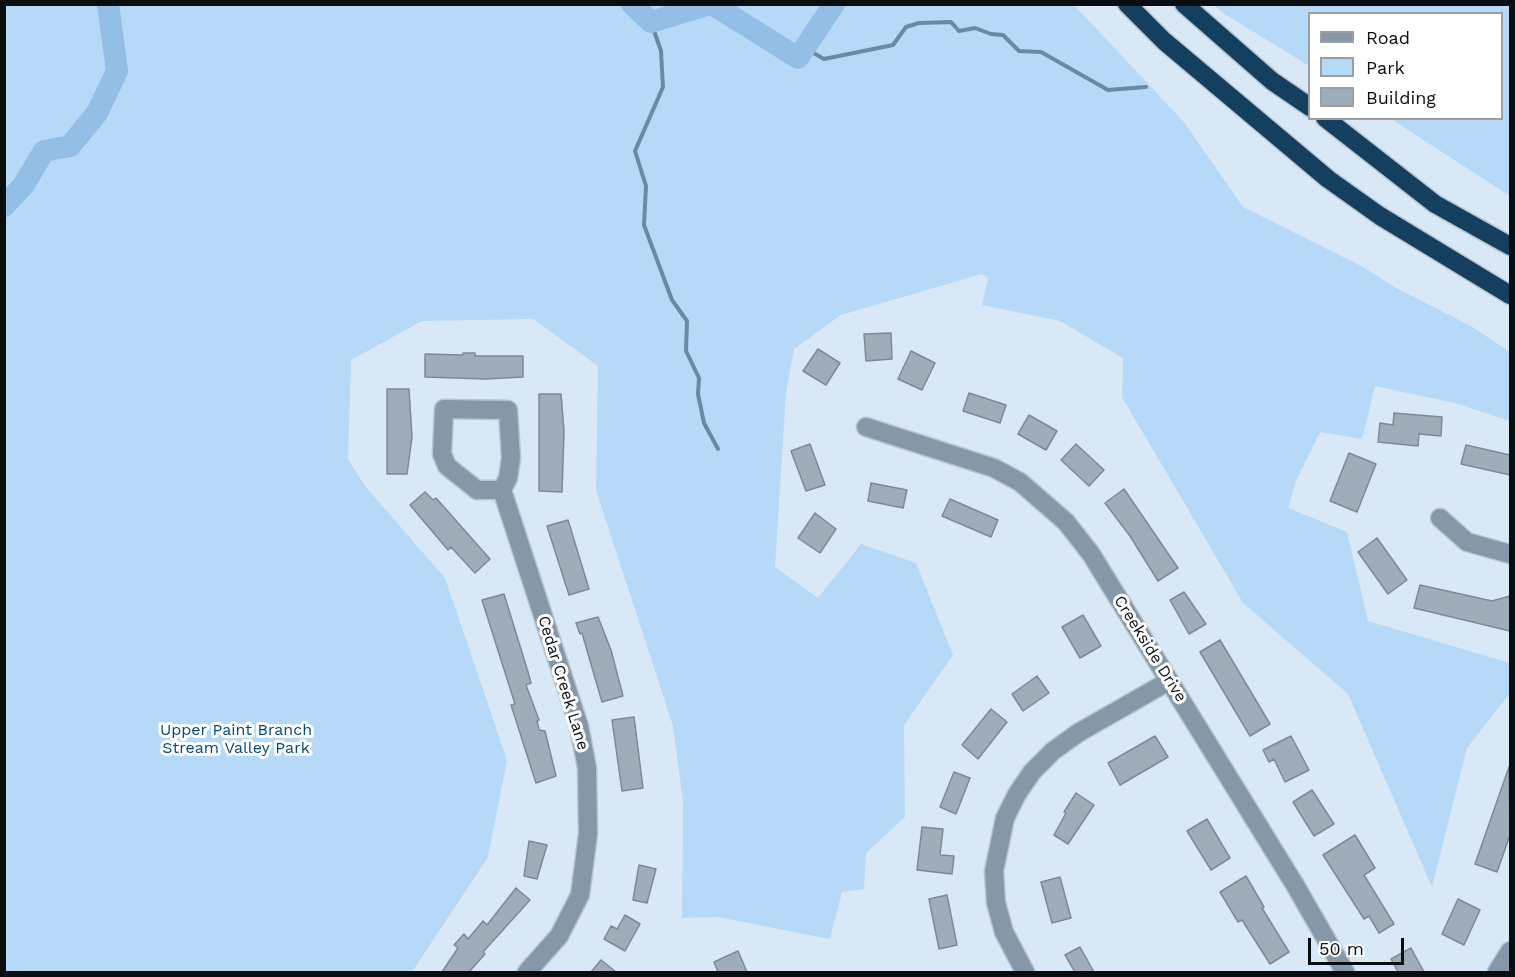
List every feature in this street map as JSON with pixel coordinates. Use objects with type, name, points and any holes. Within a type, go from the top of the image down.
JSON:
[{"type":"highway","points":[[1127,4],[1164,41],[1328,179],[1380,216],[1510,295]]},
{"type":"highway","points":[[1188,8],[1272,81],[1308,106]]},
{"type":"highway","points":[[1328,120],[1435,204],[1510,246]]},
{"type":"street","points":[[444,409],[508,410],[511,458],[508,478],[502,490],[477,490],[447,466],[442,454],[444,409]]},
{"type":"street","name":"Creekside Drive","points":[[866,426],[994,468],[1020,482],[1066,522],[1091,554],[1295,885],[1345,972]]},
{"type":"street","name":"Cedar Creek Lane","points":[[502,490],[579,726],[590,794],[586,856],[580,895],[559,936],[527,972]]},
{"type":"street","points":[[1440,518],[1467,542],[1510,554]]},
{"type":"street","points":[[1025,972],[1004,932],[996,903],[994,871],[1005,818],[1032,772],[1053,751],[1078,733],[1169,681]]},
{"type":"street","points":[[1497,972],[1510,951]]},
{"type":"green space","name":"Upper Paint Branch Stream Valley Park","points":[[5,4],[1074,5],[1184,122],[1243,207],[1365,268],[1396,288],[1471,326],[1510,352],[1510,421],[1455,403],[1375,386],[1362,439],[1320,432],[1296,481],[1288,508],[1347,532],[1368,621],[1510,663],[1510,693],[1467,748],[1432,887],[1348,694],[1243,603],[1122,397],[1123,358],[1060,321],[982,305],[988,278],[982,274],[841,315],[794,349],[786,393],[775,567],[818,598],[861,544],[916,563],[953,655],[904,725],[905,817],[866,853],[864,889],[842,892],[830,939],[718,917],[682,918],[683,801],[673,726],[596,490],[598,366],[533,319],[422,321],[351,360],[348,459],[365,486],[445,578],[507,760],[488,857],[412,972],[5,972]]},
{"type":"green space","points":[[1214,5],[1510,5],[1510,196],[1393,120],[1503,120],[1503,12],[1308,12],[1308,65],[1223,13]]},
{"type":"building","points":[[891,333],[892,359],[866,361],[864,334]]},
{"type":"building","points":[[818,349],[840,363],[826,385],[803,371]]},
{"type":"building","points":[[911,351],[935,363],[922,390],[898,379]]},
{"type":"building","points":[[463,353],[475,353],[475,356],[523,356],[523,377],[486,379],[425,377],[425,354],[463,355]]},
{"type":"building","points":[[387,389],[409,389],[412,437],[407,474],[387,474]]},
{"type":"building","points":[[969,393],[1006,405],[1000,423],[963,411]]},
{"type":"building","points":[[539,394],[561,394],[564,431],[562,492],[539,491]]},
{"type":"building","points":[[1394,413],[1442,417],[1441,436],[1419,434],[1418,446],[1378,442],[1380,423],[1393,425]]},
{"type":"building","points":[[1029,415],[1057,431],[1046,450],[1018,434]]},
{"type":"building","points":[[810,444],[825,485],[806,491],[791,451]]},
{"type":"building","points":[[1076,444],[1104,470],[1089,486],[1061,460]]},
{"type":"building","points":[[1466,445],[1510,455],[1510,475],[1461,464]]},
{"type":"building","points":[[1349,453],[1376,464],[1357,512],[1330,501]]},
{"type":"building","points":[[871,483],[907,490],[903,508],[868,501]]},
{"type":"building","points":[[1124,489],[1178,568],[1158,581],[1130,536],[1105,503]]},
{"type":"building","points":[[425,492],[433,500],[436,498],[490,559],[475,573],[451,547],[448,550],[410,505]]},
{"type":"building","points":[[950,499],[998,520],[991,537],[942,516]]},
{"type":"building","points":[[815,513],[836,529],[820,553],[798,538]]},
{"type":"building","points":[[568,520],[589,589],[569,595],[547,526]]},
{"type":"building","points":[[1377,538],[1407,580],[1388,594],[1358,552]]},
{"type":"building","points":[[1420,585],[1492,601],[1510,596],[1510,631],[1414,608]]},
{"type":"building","points":[[1184,592],[1206,624],[1189,634],[1170,600]]},
{"type":"building","points":[[504,594],[531,683],[526,685],[539,720],[537,721],[539,730],[545,731],[556,776],[536,783],[511,705],[515,704],[482,600]]},
{"type":"building","points":[[1083,615],[1101,646],[1080,658],[1062,627]]},
{"type":"building","points":[[598,617],[611,650],[623,696],[602,702],[582,633],[580,634],[576,623]]},
{"type":"building","points":[[1220,640],[1270,724],[1250,736],[1200,652]]},
{"type":"building","points":[[1037,676],[1049,693],[1023,711],[1012,694]]},
{"type":"building","points":[[991,709],[1007,722],[978,759],[962,745]]},
{"type":"building","points":[[634,717],[643,788],[622,791],[612,720]]},
{"type":"building","points":[[1155,736],[1168,757],[1120,785],[1108,763]]},
{"type":"building","points":[[1291,736],[1309,770],[1285,782],[1274,759],[1269,762],[1263,750]]},
{"type":"building","points":[[1509,767],[1510,835],[1497,872],[1475,864]]},
{"type":"building","points":[[954,772],[970,778],[956,814],[940,807]]},
{"type":"building","points":[[1312,790],[1334,824],[1314,836],[1293,802]]},
{"type":"building","points":[[1076,793],[1094,805],[1068,844],[1054,835],[1066,813],[1064,812]]},
{"type":"building","points":[[1207,819],[1230,858],[1211,870],[1187,831]]},
{"type":"building","points":[[922,827],[943,829],[940,855],[954,856],[952,874],[917,870]]},
{"type":"building","points":[[1355,835],[1375,868],[1364,875],[1394,924],[1379,933],[1369,916],[1364,919],[1323,855]]},
{"type":"building","points":[[529,841],[547,845],[537,879],[524,876]]},
{"type":"building","points":[[639,865],[656,869],[647,903],[633,900]]},
{"type":"building","points":[[1246,876],[1264,907],[1262,908],[1289,952],[1270,964],[1242,920],[1238,922],[1220,892]]},
{"type":"building","points":[[1060,877],[1071,918],[1052,923],[1041,882]]},
{"type":"building","points":[[516,888],[530,900],[483,952],[485,954],[469,972],[442,972],[458,948],[454,945],[464,934],[468,939],[483,921],[487,925]]},
{"type":"building","points":[[947,895],[957,945],[939,949],[929,899]]},
{"type":"building","points":[[1458,899],[1480,910],[1464,945],[1442,934]]},
{"type":"building","points":[[625,915],[640,924],[625,951],[604,939],[611,926],[617,929]]},
{"type":"building","points":[[1080,947],[1094,972],[1075,972],[1065,955]]},
{"type":"building","points":[[1411,948],[1424,972],[1398,972],[1391,959]]},
{"type":"building","points":[[738,951],[747,972],[718,972],[714,962]]},
{"type":"building","points":[[601,960],[616,972],[591,972]]},
{"type":"waterway","points":[[4,206],[23,186],[44,151],[70,146],[97,113],[117,71],[108,4]]},
{"type":"waterway","points":[[632,4],[651,22],[710,4]]},
{"type":"waterway","points":[[712,4],[798,58],[834,4]]},
{"type":"waterway","points":[[651,22],[661,51],[663,87],[635,151],[646,186],[644,225],[672,300],[687,321],[686,351],[699,378],[698,394],[704,423],[718,449]]},
{"type":"waterway","points":[[805,48],[824,59],[893,45],[906,27],[919,23],[951,22],[959,31],[975,28],[991,34],[1003,35],[1019,51],[1041,52],[1108,90],[1146,87]]}]
